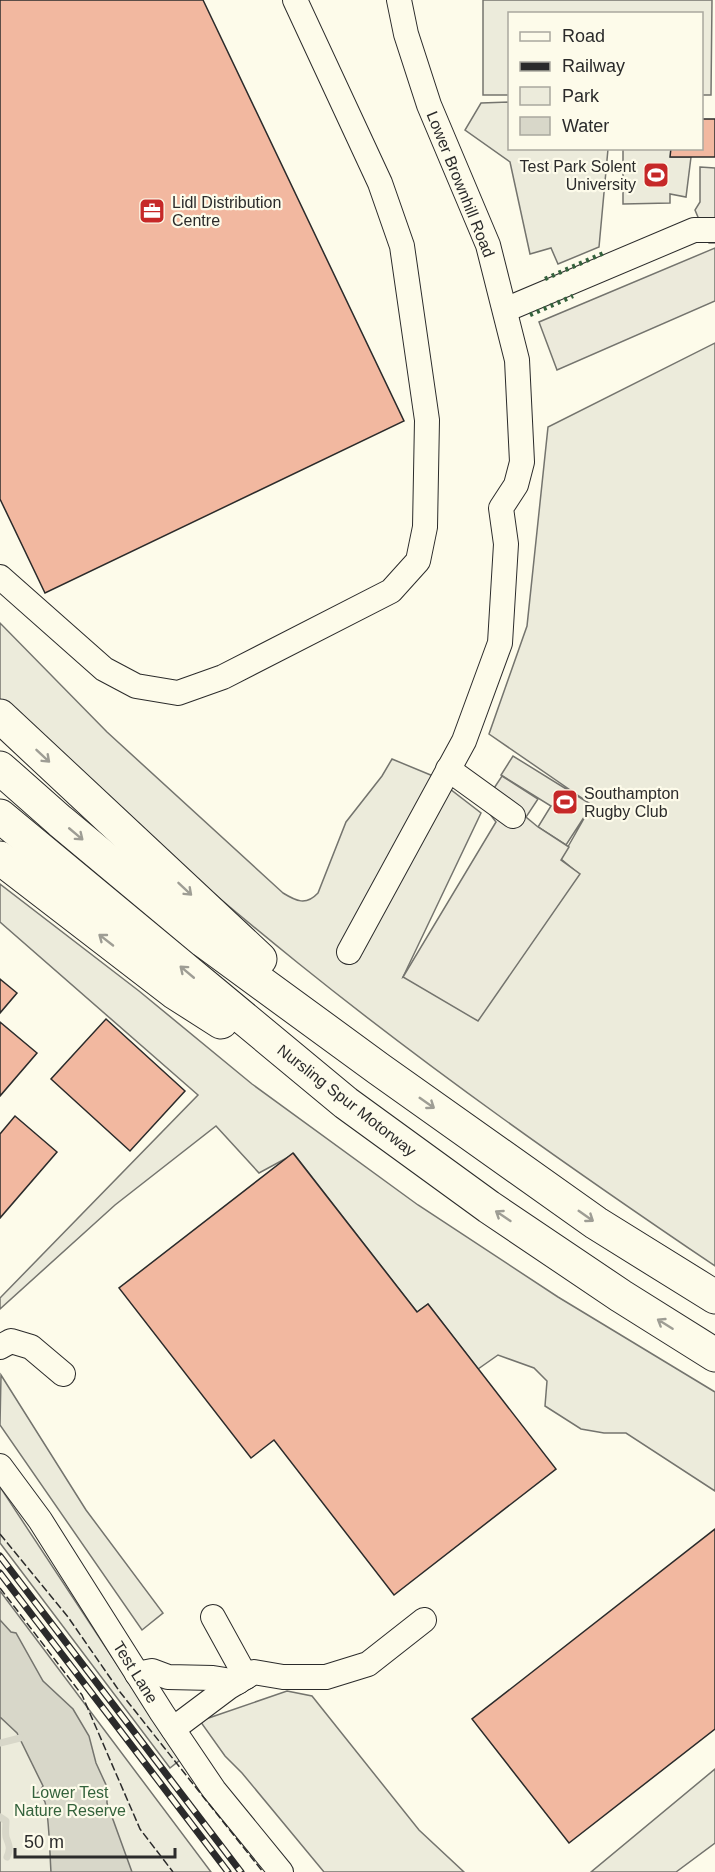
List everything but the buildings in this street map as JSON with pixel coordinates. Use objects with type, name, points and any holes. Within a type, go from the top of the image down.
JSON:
[{"type":"highway","points":[[0,716],[379,1069]]},
{"type":"highway","points":[[0,768],[204,941],[379,1069],[596,1222],[715,1297]]},
{"type":"highway","name":"Nursling Spur Motorway","points":[[0,816],[346,1103],[499,1214],[621,1296],[715,1355]]},
{"type":"highway","points":[[0,858],[174,992],[346,1103]]},
{"type":"street","points":[[0,577],[104,669],[136,686],[178,693],[223,677],[391,591],[418,561],[425,527],[427,420],[402,246],[380,183],[295,0]]},
{"type":"street","name":"Lower Brownhill Road","points":[[399,0],[406,34],[429,105],[488,245],[517,360],[522,462],[516,485],[501,508],[506,544],[500,643],[464,741],[448,769]]},
{"type":"street","points":[[505,310],[694,230],[715,230]]},
{"type":"street","points":[[349,952],[448,769],[513,816]]},
{"type":"street","points":[[0,1347],[10,1341],[31,1347],[63,1374]]},
{"type":"street","name":"Test Lane","points":[[0,1466],[40,1520],[173,1730],[214,1790],[281,1872]]},
{"type":"street","points":[[213,1617],[242,1680]]},
{"type":"street","points":[[173,1730],[254,1672],[283,1677],[326,1677],[368,1664],[424,1620]]},
{"type":"street","points":[[137,1674],[152,1671],[168,1677],[242,1680]]},
{"type":"green space","points":[[483,0],[712,0],[711,95],[703,95],[703,12],[508,12],[508,95],[483,95]]},
{"type":"green space","points":[[508,102],[508,150],[608,150],[599,247],[558,264],[551,248],[530,254],[510,162],[465,130],[481,103]]},
{"type":"green space","name":"Test Park Solent University","points":[[623,150],[671,150],[671,157],[691,157],[686,197],[670,194],[670,203],[623,204]]},
{"type":"green space","points":[[715,343],[715,1266],[504,1119],[349,1003],[222,901],[0,708],[0,623],[107,732],[283,893],[297,900],[309,900],[318,893],[346,822],[382,776],[392,759],[433,776],[481,813],[403,977],[579,874],[561,859],[590,808],[566,845],[538,827],[551,806],[501,775],[513,756],[592,805],[489,734],[527,626],[548,427]]},
{"type":"green space","points":[[0,884],[139,991],[252,1084],[418,1205],[558,1297],[715,1392],[715,1491],[626,1433],[604,1433],[581,1429],[545,1406],[547,1381],[534,1368],[498,1355],[478,1369],[428,1304],[417,1312],[294,1154],[259,1173],[216,1126],[115,1205],[0,1309],[0,1298],[198,1095],[0,922]]},
{"type":"green space","points":[[1,1375],[86,1510],[163,1613],[142,1630],[0,1425]]},
{"type":"green space","points":[[0,1487],[180,1760],[170,1768],[0,1543]]},
{"type":"green space","name":"Lower Test Nature Reserve","points":[[0,1591],[211,1872],[0,1872]]},
{"type":"green space","points":[[287,1691],[312,1696],[419,1830],[464,1872],[324,1872],[242,1773],[225,1756],[200,1721]]},
{"type":"green space","points":[[715,1769],[715,1843],[676,1872],[591,1872]]},
{"type":"shaded area","points":[[700,167],[715,168],[715,243],[709,243],[695,210],[700,202]]},
{"type":"shaded area","points":[[715,248],[715,301],[557,370],[539,322]]},
{"type":"shaded area","points":[[502,776],[538,799],[526,817],[569,847],[561,860],[580,874],[478,1021],[403,977],[496,822],[483,805]]},
{"type":"water","points":[[0,1620],[11,1632],[16,1633],[43,1681],[73,1709],[89,1736],[96,1763],[107,1787],[107,1803],[132,1872],[51,1872],[46,1804],[42,1798],[35,1797],[43,1786],[17,1733],[0,1717]]},
{"type":"waterway","points":[[0,1743],[20,1738]]},
{"type":"waterway","points":[[0,1817],[6,1821],[6,1835],[9,1844],[7,1857]]},
{"type":"railway","points":[[0,1556],[241,1872]]},
{"type":"railway","points":[[0,1573],[228,1872]]},
{"type":"hedge","points":[[545,279],[606,252]]},
{"type":"hedge","points":[[530,315],[573,296]]},
{"type":"fence","points":[[0,1534],[68,1617],[120,1692],[263,1872]]},
{"type":"fence","points":[[0,1588],[82,1695],[140,1829],[173,1872]]},
{"type":"place","name":"Test Park Solent University","points":[[656,175]]},
{"type":"place","name":"Lidl Distribution Centre","points":[[152,211]]},
{"type":"place","name":"Southampton Rugby Club","points":[[565,802]]}]
